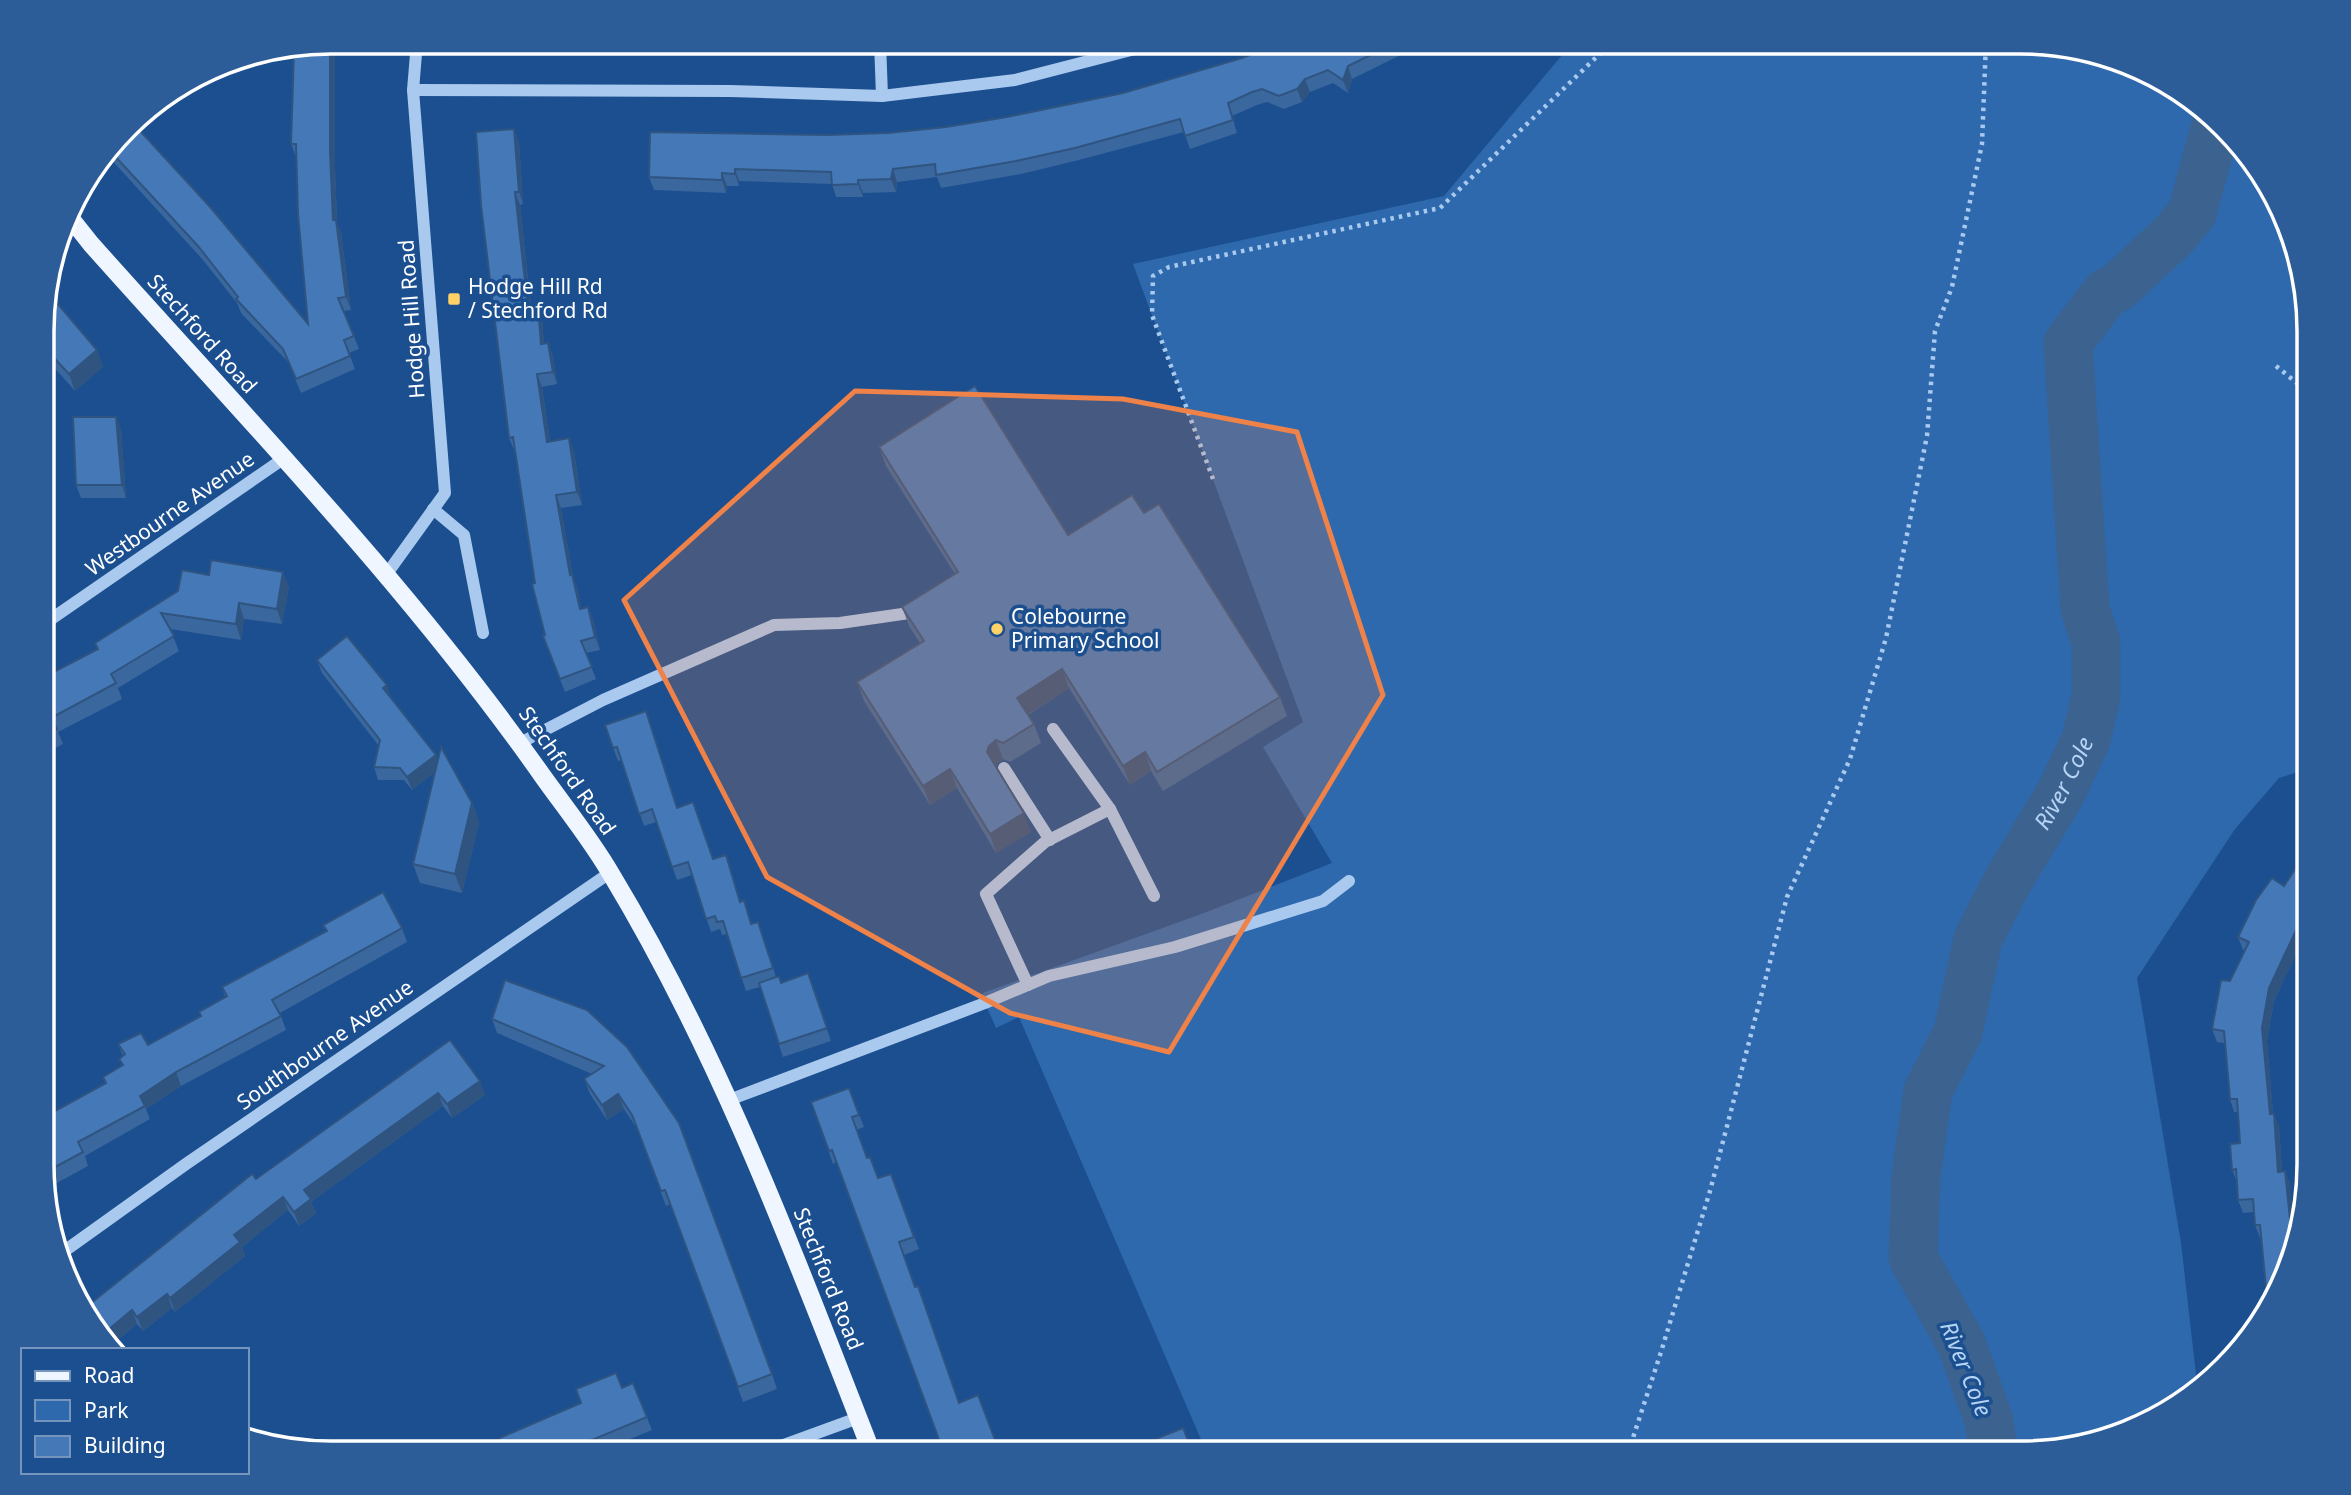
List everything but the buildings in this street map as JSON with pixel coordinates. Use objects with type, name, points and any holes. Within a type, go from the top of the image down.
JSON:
[{"type":"main road","name":"Stechford Road","points":[[75,225],[386,575],[494,706],[611,872],[676,991],[729,1100],[763,1177],[867,1441]]},
{"type":"street","name":"Hodge Hill Road","points":[[386,575],[445,493],[413,90],[416,54]]},
{"type":"street","points":[[880,54],[882,96]]},
{"type":"street","points":[[413,90],[730,91],[882,96],[1015,80],[1116,54]]},
{"type":"street","name":"Westbourne Avenue","points":[[54,617],[283,459]]},
{"type":"street","points":[[433,509],[464,535],[483,633]]},
{"type":"street","points":[[520,743],[603,700],[774,625],[840,623],[916,612]]},
{"type":"street","points":[[1053,729],[1110,809],[1154,896]]},
{"type":"street","points":[[1004,768],[1049,840]]},
{"type":"street","points":[[1028,985],[986,894],[1049,840],[1110,809]]},
{"type":"street","name":"Southbourne Avenue","points":[[68,1249],[197,1156],[611,872]]},
{"type":"street","points":[[729,1100],[1049,976],[1175,947],[1286,913],[1323,901],[1349,881]]},
{"type":"street","points":[[795,1441],[858,1418]]},
{"type":"path","points":[[1213,479],[1152,315],[1153,276],[1169,267],[1440,208],[1600,54]]},
{"type":"path","points":[[1632,1441],[1710,1191],[1787,897],[1850,759],[1886,638],[1927,436],[1935,331],[1952,287],[1982,144],[1986,54]]},
{"type":"path","points":[[2276,366],[2297,383]]},
{"type":"highlighted area","points":[[855,391],[1123,399],[1297,432],[1383,695],[1169,1052],[1010,1013],[767,877],[624,600]]},
{"type":"green space","points":[[1563,54],[2019,54],[2074,60],[2126,75],[2174,101],[2216,135],[2260,193],[2282,242],[2296,313],[2297,772],[2279,778],[2235,829],[2137,978],[2181,1243],[2196,1377],[2158,1404],[2126,1420],[2091,1431],[2056,1438],[2019,1441],[1202,1441],[1019,1017],[996,1028],[983,993],[1204,913],[1332,863],[1263,747],[1303,722],[1133,264],[1444,196]]},
{"type":"waterway","name":"River Cole","points":[[1992,1441],[1989,1421],[1961,1343],[1913,1258],[1916,1176],[1928,1091],[1958,1032],[1978,939],[2006,884],[2059,796],[2086,740],[2096,696],[2096,643],[2085,609],[2068,343],[2106,293],[2118,287],[2173,236],[2192,213],[2214,133]]},
{"type":"place","name":"Hodge Hill Rd / Stechford Rd","points":[[454,299]]},
{"type":"place","name":"Colebourne Primary School","points":[[997,629]]}]
